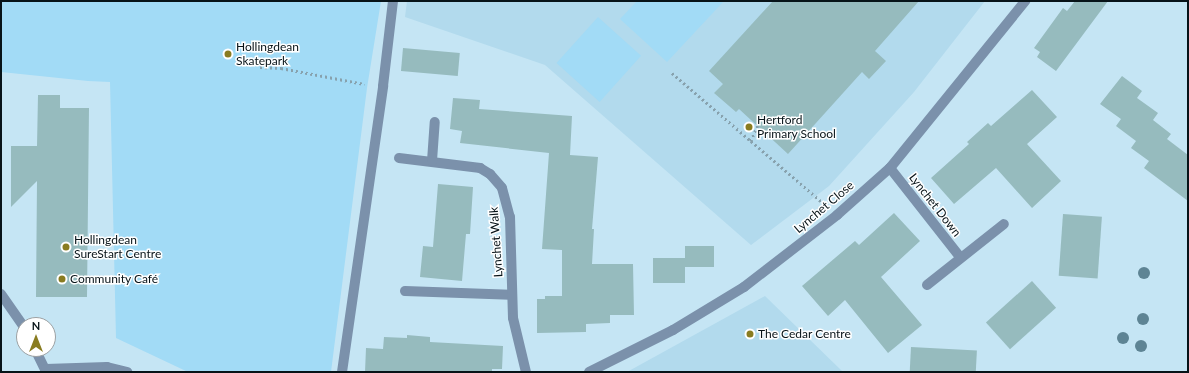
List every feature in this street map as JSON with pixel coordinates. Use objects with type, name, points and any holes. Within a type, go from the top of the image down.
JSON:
[{"type":"street","points":[[342,372],[383,86],[393,1]]},
{"type":"street","name":"Lynchet Close","points":[[589,372],[673,330],[744,287],[837,215],[890,168],[1025,1]]},
{"type":"street","points":[[432,161],[435,122]]},
{"type":"street","name":"Lynchet Walk","points":[[399,158],[480,168],[490,174],[502,188],[510,217],[513,318],[526,372]]},
{"type":"street","name":"Lynchet Down","points":[[890,168],[960,258]]},
{"type":"street","points":[[927,285],[1004,224]]},
{"type":"street","points":[[405,291],[512,295]]},
{"type":"street","points":[[1,294],[17,317]]},
{"type":"street","points":[[39,357],[46,371],[107,367],[127,372]]},
{"type":"path","points":[[260,67],[281,68],[383,86]]},
{"type":"path","points":[[672,73],[837,215]]},
{"type":"path","points":[[751,141],[758,126]]},
{"type":"shaded area","points":[[1,1],[381,1],[367,88],[331,372],[188,372],[116,338],[110,82],[1,72]]},
{"type":"shaded area","name":"Hertford Primary School","points":[[407,1],[985,1],[914,92],[829,186],[751,245],[545,65],[405,17]]},
{"type":"shaded area","points":[[637,1],[724,1],[667,62],[620,19]]},
{"type":"shaded area","points":[[598,17],[641,56],[600,102],[557,63]]},
{"type":"shaded area","name":"The Cedar Centre","points":[[765,296],[843,372],[627,372]]},
{"type":"building","points":[[773,1],[919,1],[875,51],[886,61],[869,79],[862,72],[788,154],[739,109],[736,112],[714,93],[723,84],[709,71]]},
{"type":"building","points":[[1075,1],[1108,1],[1056,71],[1037,57],[1040,52],[1034,48],[1063,8],[1067,11]]},
{"type":"building","points":[[403,48],[460,53],[458,76],[401,71]]},
{"type":"building","points":[[1122,76],[1142,91],[1137,98],[1158,113],[1153,120],[1171,134],[1167,139],[1188,155],[1188,201],[1144,168],[1149,161],[1131,148],[1136,141],[1116,126],[1121,119],[1100,104]]},
{"type":"building","points":[[1032,90],[1057,117],[1027,144],[1061,181],[1032,208],[996,168],[954,204],[931,178],[969,144],[967,142],[988,123],[991,126]]},
{"type":"building","points":[[38,95],[60,95],[60,108],[89,108],[87,297],[36,297],[37,181],[11,207],[11,146],[37,146]]},
{"type":"building","points":[[453,98],[480,100],[479,109],[572,116],[570,155],[598,157],[592,229],[594,229],[592,264],[633,264],[634,315],[610,315],[610,323],[586,324],[586,332],[537,333],[537,299],[545,299],[545,296],[562,296],[562,250],[542,249],[549,153],[460,143],[462,131],[450,129]]},
{"type":"building","points":[[438,184],[473,187],[470,234],[466,234],[462,281],[420,277],[423,246],[433,247]]},
{"type":"building","points":[[894,213],[920,241],[881,277],[922,325],[888,353],[845,300],[828,316],[802,286],[855,241],[859,245]]},
{"type":"building","points":[[1063,214],[1102,217],[1098,279],[1059,276]]},
{"type":"building","points":[[685,246],[714,246],[714,267],[685,267],[685,283],[653,283],[653,258],[685,258]]},
{"type":"building","points":[[1032,281],[1056,308],[1010,349],[986,322]]},
{"type":"building","points":[[407,335],[430,337],[430,342],[503,346],[502,369],[492,369],[492,372],[365,372],[366,348],[383,349],[384,337],[407,338]]},
{"type":"building","points":[[911,347],[977,350],[976,372],[910,372]]},
{"type":"place","name":"Hollingdean Skatepark","points":[[228,54]]},
{"type":"place","name":"Hertford Primary School","points":[[749,127]]},
{"type":"place","name":"Hollingdean SureStart Centre","points":[[66,247]]},
{"type":"place","name":"Community Café","points":[[62,279]]},
{"type":"place","name":"The Cedar Centre","points":[[750,334]]}]
